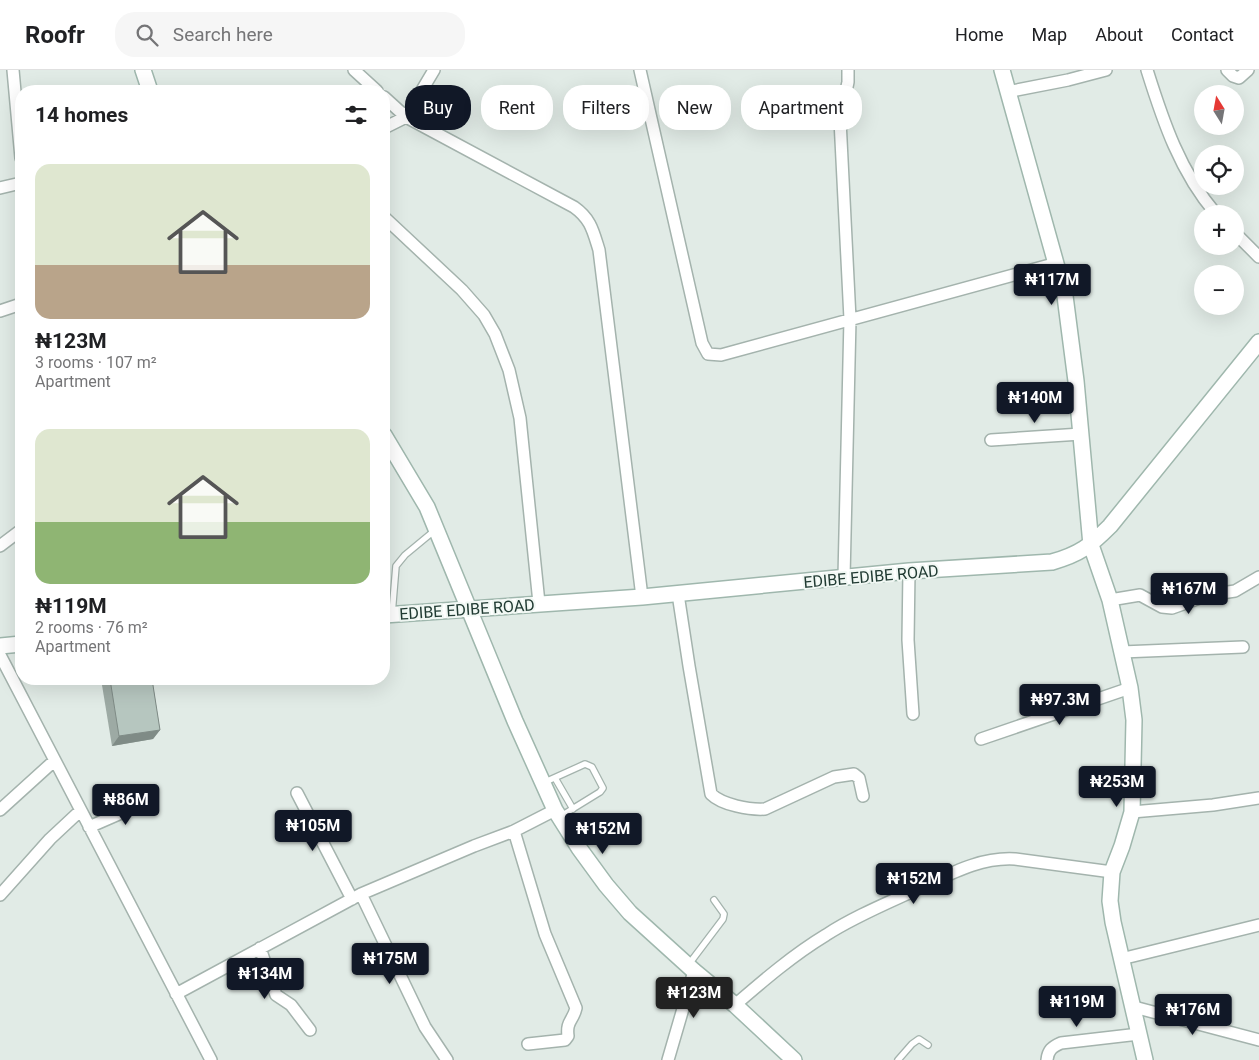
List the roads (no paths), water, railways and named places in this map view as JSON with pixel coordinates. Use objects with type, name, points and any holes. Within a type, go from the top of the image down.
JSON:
[{"type":"street","points":[[13,70],[15,92]]},
{"type":"street","points":[[143,70],[148,85]]},
{"type":"street","points":[[354,70],[370,85]]},
{"type":"street","points":[[425,85],[434,70]]},
{"type":"street","points":[[640,70],[702,344],[708,354],[721,355],[1057,263]]},
{"type":"street","points":[[844,577],[850,319],[840,120],[848,82],[848,70]]},
{"type":"street","points":[[1002,70],[1066,296],[1091,545],[1110,600],[1130,688],[1134,720],[1132,812],[1112,872],[1110,901],[1121,959],[1134,1007],[1145,1060]]},
{"type":"street","points":[[1007,92],[1068,80],[1106,70]]},
{"type":"street","points":[[1147,70],[1163,120],[1174,146],[1194,184],[1209,205]]},
{"type":"street","points":[[1227,70],[1233,76],[1239,78],[1248,70]]},
{"type":"street","points":[[390,102],[405,116]]},
{"type":"street","points":[[390,125],[405,118]]},
{"type":"street","points":[[430,130],[574,207],[584,214],[590,224],[599,250],[642,597]]},
{"type":"street","points":[[0,188],[15,184]]},
{"type":"street","points":[[390,223],[462,290],[484,315],[495,334],[509,370],[520,418],[539,603]]},
{"type":"street","points":[[1244,242],[1259,257]]},
{"type":"street","points":[[0,312],[15,306]]},
{"type":"street","name":"EDIBE EDIBE ROAD","points":[[390,615],[678,594],[844,577],[1052,562],[1070,557],[1091,545],[1110,526],[1259,342]]},
{"type":"street","points":[[991,440],[1081,434]]},
{"type":"street","points":[[390,444],[427,508],[511,712],[549,781],[557,813],[606,885],[630,913],[691,969],[735,1004],[794,1060]]},
{"type":"street","points":[[0,546],[15,535]]},
{"type":"street","points":[[909,572],[908,640],[913,714]]},
{"type":"street","points":[[1110,600],[1140,595],[1162,607],[1172,608],[1208,595],[1235,591],[1259,577]]},
{"type":"street","points":[[678,594],[711,794],[717,800],[753,810],[765,810],[834,777],[854,774],[859,778],[864,796]]},
{"type":"street","points":[[0,646],[15,645]]},
{"type":"street","points":[[1122,652],[1244,647]]},
{"type":"street","points":[[0,655],[15,684]]},
{"type":"street","points":[[15,685],[211,1060]]},
{"type":"street","points":[[981,739],[1130,688]]},
{"type":"street","points":[[0,810],[54,761]]},
{"type":"street","points":[[297,793],[356,897],[425,1027],[447,1060]]},
{"type":"street","points":[[1132,812],[1213,805],[1259,798]]},
{"type":"street","points":[[89,827],[151,800]]},
{"type":"street","points":[[0,894],[50,839],[80,811]]},
{"type":"street","points":[[176,994],[356,897],[474,846],[557,813]]},
{"type":"street","points":[[514,831],[545,934],[576,1008],[567,1027],[568,1036],[565,1040],[528,1044]]},
{"type":"street","points":[[735,1004],[784,964],[828,934],[955,872],[985,861],[1001,858],[1015,859],[1112,872]]},
{"type":"street","points":[[1121,959],[1259,925]]},
{"type":"street","points":[[260,948],[276,995],[281,1000],[292,1005],[310,1030]]},
{"type":"street","points":[[668,1060],[691,969]]},
{"type":"street","points":[[1134,1007],[1259,1040]]},
{"type":"street","points":[[1047,1060],[1053,1046],[1061,1043],[1139,1034]]},
{"type":"lane","points":[[390,603],[396,566],[405,555],[436,529]]},
{"type":"lane","points":[[557,813],[573,808],[600,792],[603,788],[592,767],[585,764],[549,781],[573,808]]},
{"type":"lane","points":[[691,969],[723,919],[724,914],[714,900]]},
{"type":"lane","points":[[898,1060],[919,1039],[928,1045]]}]
